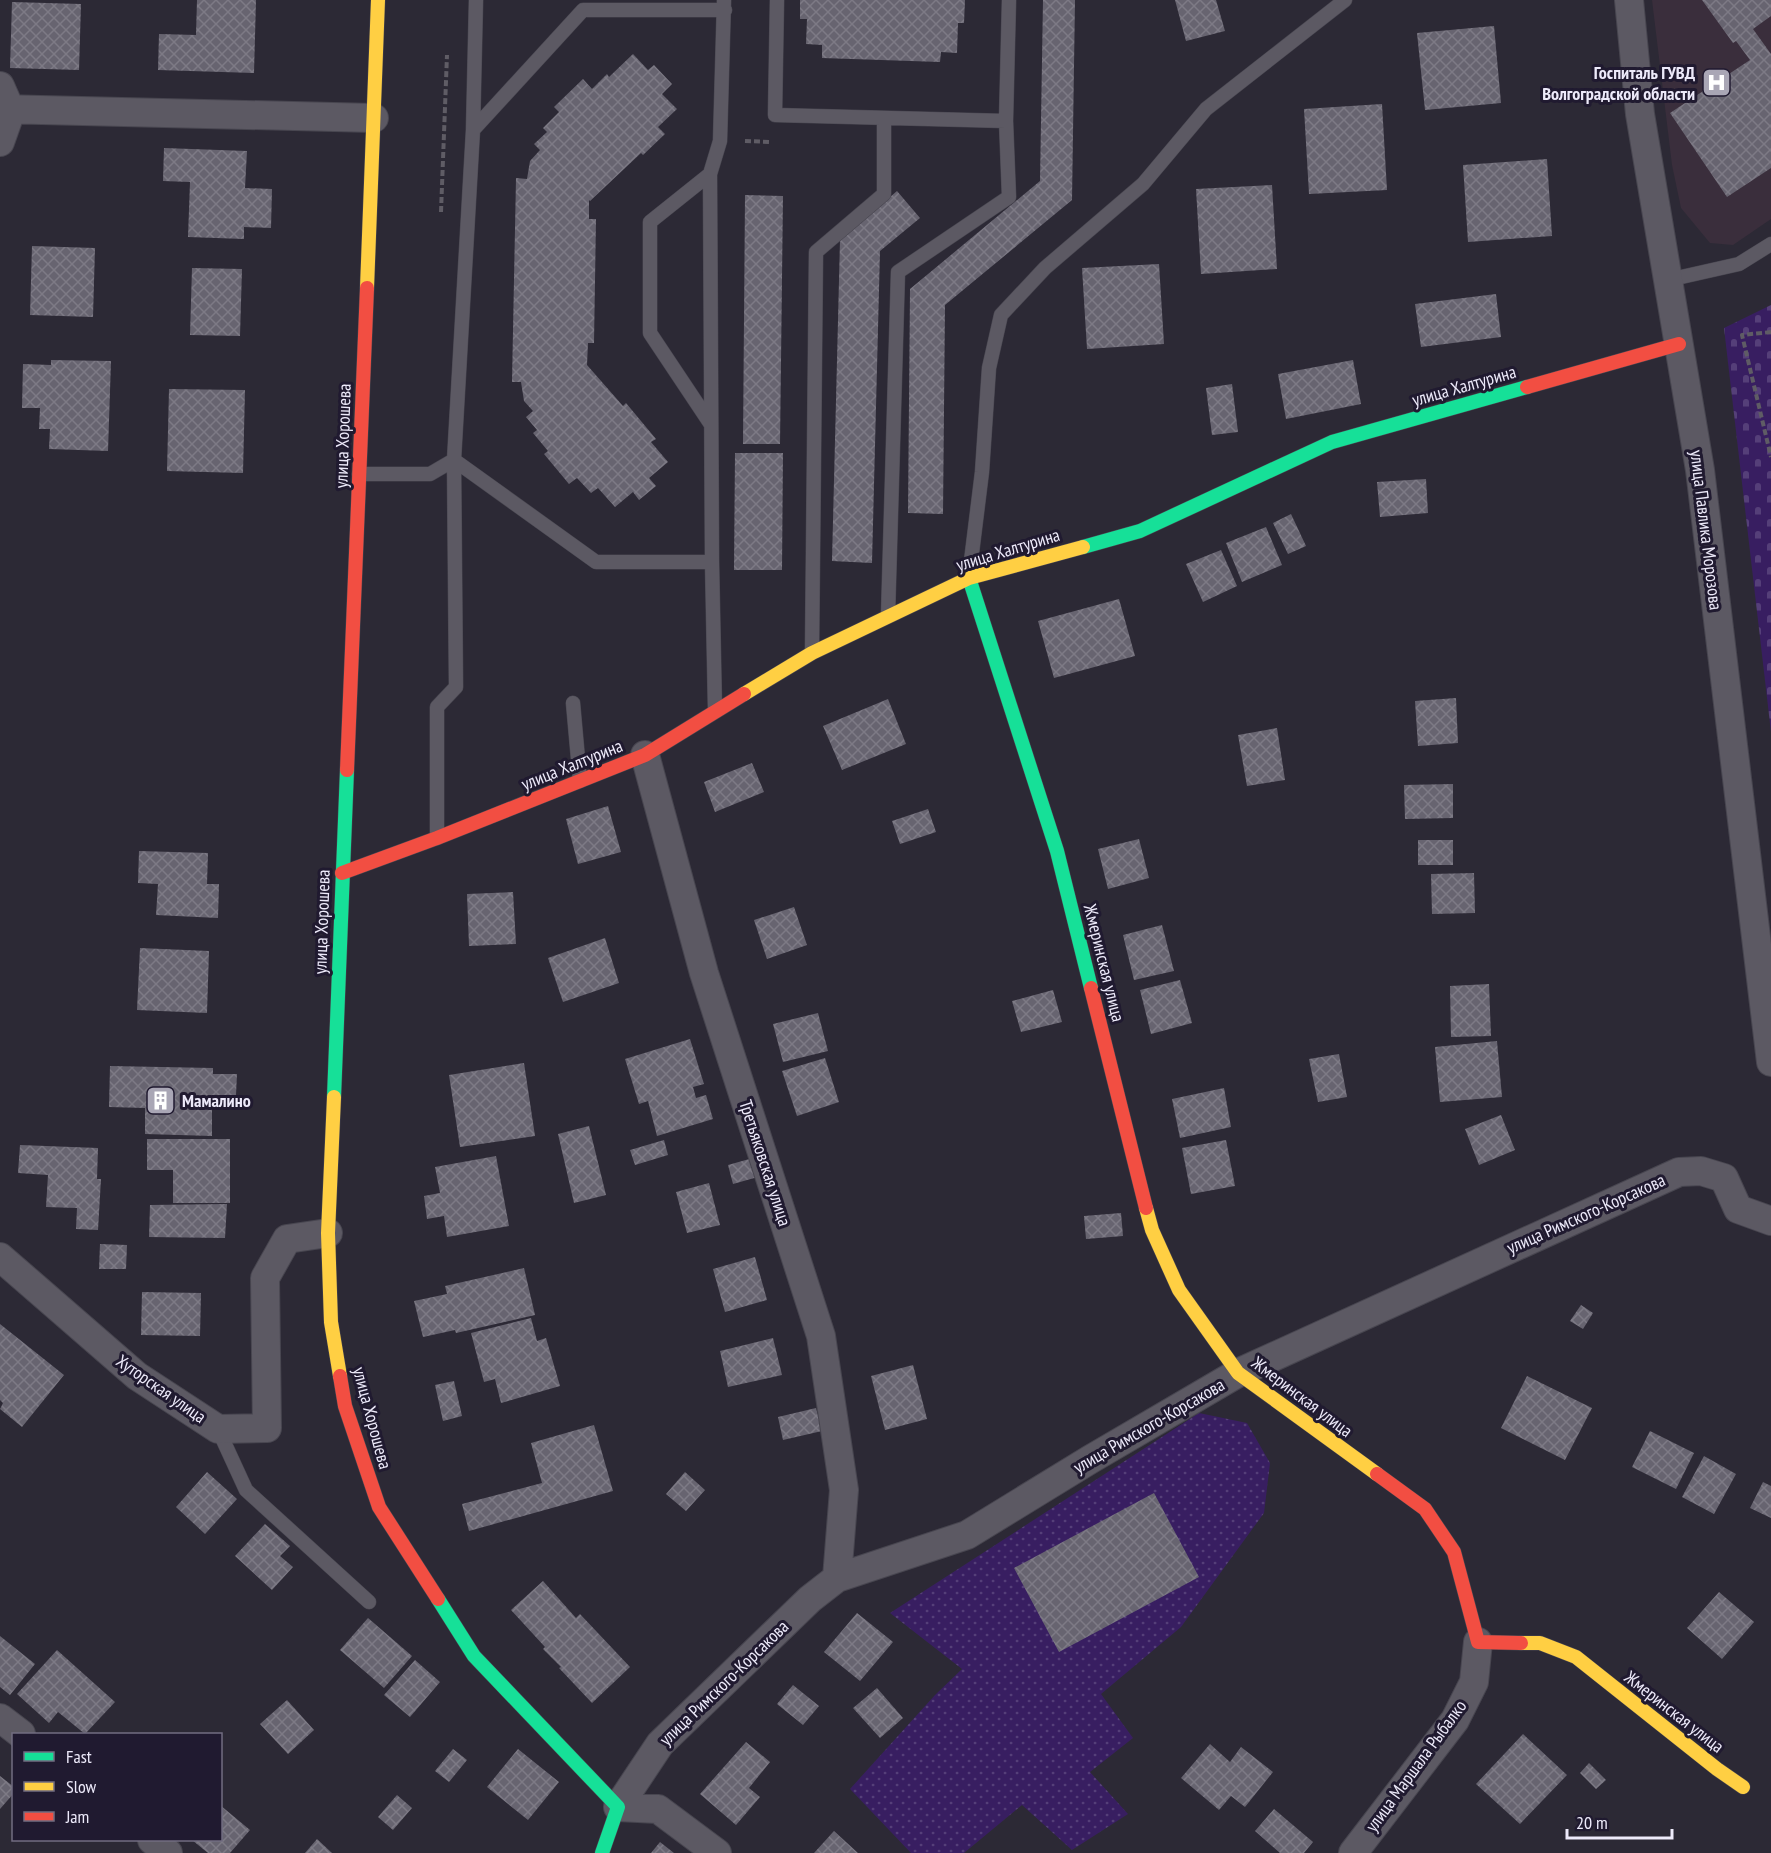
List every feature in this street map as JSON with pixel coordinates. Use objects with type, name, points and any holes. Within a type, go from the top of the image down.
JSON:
[{"type":"street","name":"улица Хорошева","points":[[378,0],[328,1233],[331,1322],[345,1406],[379,1507],[474,1656],[618,1807]]},
{"type":"street","name":"улица Павлика Морозова","points":[[1629,0],[1640,114],[1700,470],[1771,1062]]},
{"type":"street","points":[[0,142],[4,102],[374,118]]},
{"type":"street","name":"улица Халтурина","points":[[342,873],[437,838],[645,755],[812,653],[969,578],[1140,531],[1332,442],[1678,344]]},
{"type":"street","name":"Жмеринская улица","points":[[969,578],[1057,851],[1152,1230],[1179,1290],[1238,1373],[1425,1509],[1454,1552],[1478,1642],[1540,1643],[1576,1657],[1743,1786]]},
{"type":"street","name":"Третьяковская улица","points":[[645,755],[704,973],[821,1336],[844,1490],[837,1578]]},
{"type":"street","name":"улица Римского-Корсакова","points":[[602,1853],[618,1807],[660,1744],[810,1599],[837,1578],[967,1535],[1090,1459],[1238,1373],[1363,1314],[1679,1172],[1701,1171],[1724,1178],[1738,1209],[1771,1221]]},
{"type":"street","name":"Хуторская улица","points":[[0,1257],[137,1376],[218,1429],[267,1428],[266,1278],[287,1239],[328,1233]]},
{"type":"street","name":"улица Маршала Рыбалко","points":[[1353,1853],[1455,1720],[1474,1682],[1478,1642]]},
{"type":"street","points":[[0,1718],[20,1733]]},
{"type":"street","points":[[618,1807],[658,1809],[717,1853]]},
{"type":"street","points":[[154,1841],[168,1853]]},
{"type":"lane","points":[[437,838],[437,707],[456,687],[454,460],[473,130],[477,0]]},
{"type":"lane","points":[[777,0],[775,115],[1006,121]]},
{"type":"lane","points":[[888,616],[898,272],[1009,197],[1006,121],[1009,0]]},
{"type":"lane","points":[[969,578],[982,472],[988,368],[1001,315],[1045,268],[1143,184],[1206,109],[1345,0]]},
{"type":"lane","points":[[473,130],[583,10],[724,5],[720,141],[710,174],[710,423],[715,713]]},
{"type":"lane","points":[[812,653],[816,252],[884,194],[884,118]]},
{"type":"lane","points":[[710,174],[650,222],[650,333],[710,423]]},
{"type":"lane","points":[[1668,280],[1739,264],[1771,244]]},
{"type":"lane","points":[[359,474],[430,474],[454,460]]},
{"type":"lane","points":[[454,460],[596,562],[712,562]]},
{"type":"lane","points":[[573,703],[580,781]]},
{"type":"lane","points":[[218,1429],[246,1490],[369,1602]]},
{"type":"path","points":[[720,141],[774,142]]},
{"type":"path","points":[[1771,332],[1742,335],[1771,458]]},
{"type":"shaded area","name":"Госпиталь ГУВД Волгоградской области","points":[[1652,0],[1771,0],[1771,219],[1733,245],[1710,243],[1681,208],[1672,165]]},
{"type":"green space","points":[[1771,305],[1771,732],[1724,328]]},
{"type":"green space","points":[[1199,1413],[1247,1423],[1270,1463],[1264,1513],[1181,1627],[1101,1694],[1133,1738],[1090,1772],[1128,1814],[1072,1850],[1022,1805],[964,1853],[911,1853],[850,1789],[935,1695],[962,1669],[890,1613]]},
{"type":"building","points":[[197,0],[256,0],[254,73],[158,70],[159,34],[196,35]]},
{"type":"building","points":[[800,0],[965,0],[964,23],[958,23],[957,53],[941,52],[940,62],[822,58],[822,45],[806,44],[807,19],[800,19]]},
{"type":"building","points":[[1043,0],[1075,0],[1072,200],[945,305],[943,514],[908,513],[910,289],[1040,181]]},
{"type":"building","points":[[1175,0],[1216,0],[1225,31],[1186,41]]},
{"type":"building","points":[[1702,0],[1771,0],[1771,16],[1753,29],[1771,54],[1771,168],[1727,197],[1670,113],[1750,60],[1736,41],[1733,43]]},
{"type":"building","points":[[12,2],[81,4],[79,70],[10,68]]},
{"type":"building","points":[[1494,26],[1501,103],[1425,110],[1417,33]]},
{"type":"building","points":[[633,54],[648,70],[654,65],[672,84],[662,94],[677,109],[658,127],[665,134],[589,200],[589,219],[596,219],[594,343],[588,343],[587,365],[623,406],[626,403],[656,439],[651,442],[668,462],[649,478],[656,486],[639,500],[633,492],[615,507],[598,488],[591,493],[577,478],[569,484],[544,454],[548,451],[533,433],[537,430],[526,417],[533,411],[524,401],[521,382],[512,382],[516,178],[527,179],[530,161],[540,150],[534,144],[547,132],[543,128],[559,112],[554,107],[583,79],[592,89],[607,74],[609,77]]},
{"type":"building","points":[[1382,104],[1387,190],[1309,194],[1304,109]]},
{"type":"building","points":[[164,148],[247,151],[245,188],[272,189],[271,228],[244,227],[244,239],[188,237],[190,182],[163,181]]},
{"type":"building","points":[[1547,159],[1552,236],[1468,242],[1463,165]]},
{"type":"building","points":[[1272,185],[1277,269],[1201,274],[1196,189]]},
{"type":"building","points":[[897,191],[920,218],[880,251],[872,563],[832,561],[840,240]]},
{"type":"building","points":[[745,195],[783,196],[780,444],[743,444]]},
{"type":"building","points":[[32,246],[95,248],[93,317],[30,315]]},
{"type":"building","points":[[1159,264],[1164,344],[1087,349],[1082,268]]},
{"type":"building","points":[[192,268],[242,269],[240,336],[190,335]]},
{"type":"building","points":[[1496,294],[1501,337],[1421,347],[1415,304]]},
{"type":"building","points":[[51,360],[111,361],[108,451],[49,449],[50,429],[39,429],[40,408],[22,408],[23,364],[51,365]]},
{"type":"building","points":[[1353,360],[1361,404],[1286,419],[1278,374]]},
{"type":"building","points":[[1232,384],[1238,432],[1212,435],[1206,388]]},
{"type":"building","points":[[169,389],[245,390],[243,473],[167,471]]},
{"type":"building","points":[[735,453],[783,453],[782,570],[734,570]]},
{"type":"building","points":[[1426,479],[1428,513],[1380,517],[1377,482]]},
{"type":"building","points":[[1291,514],[1306,546],[1288,554],[1273,523]]},
{"type":"building","points":[[1266,527],[1282,565],[1242,582],[1226,543]]},
{"type":"building","points":[[1221,550],[1237,586],[1203,602],[1186,564]]},
{"type":"building","points":[[1119,599],[1135,656],[1054,678],[1038,621]]},
{"type":"building","points":[[1456,698],[1458,743],[1418,746],[1415,701]]},
{"type":"building","points":[[888,699],[906,744],[842,770],[823,726]]},
{"type":"building","points":[[1277,728],[1285,780],[1247,786],[1238,735]]},
{"type":"building","points":[[752,763],[764,792],[715,812],[704,782]]},
{"type":"building","points":[[1453,784],[1453,818],[1405,819],[1404,785]]},
{"type":"building","points":[[608,806],[621,852],[578,864],[566,819]]},
{"type":"building","points":[[928,809],[936,832],[900,844],[892,821]]},
{"type":"building","points":[[1139,839],[1149,878],[1108,889],[1098,849]]},
{"type":"building","points":[[1418,840],[1453,840],[1453,865],[1418,865]]},
{"type":"building","points":[[139,851],[208,853],[207,884],[219,884],[218,918],[156,915],[158,884],[138,883]]},
{"type":"building","points":[[1474,873],[1475,913],[1432,914],[1431,874]]},
{"type":"building","points":[[513,892],[516,944],[469,946],[467,894]]},
{"type":"building","points":[[794,907],[807,945],[767,959],[754,920]]},
{"type":"building","points":[[1162,925],[1174,971],[1134,980],[1123,935]]},
{"type":"building","points":[[605,938],[619,983],[563,1002],[548,958]]},
{"type":"building","points":[[140,948],[209,951],[207,1013],[137,1010]]},
{"type":"building","points":[[1180,980],[1192,1023],[1151,1034],[1140,990]]},
{"type":"building","points":[[1489,984],[1491,1036],[1451,1037],[1450,986]]},
{"type":"building","points":[[1053,990],[1062,1022],[1021,1032],[1012,1001]]},
{"type":"building","points":[[818,1013],[828,1051],[783,1062],[773,1024]]},
{"type":"building","points":[[690,1039],[704,1084],[693,1087],[696,1098],[706,1095],[713,1119],[657,1136],[648,1101],[639,1104],[625,1059]]},
{"type":"building","points":[[1497,1041],[1502,1097],[1440,1102],[1435,1047]]},
{"type":"building","points":[[1339,1054],[1347,1097],[1318,1102],[1309,1059]]},
{"type":"building","points":[[825,1058],[839,1102],[797,1116],[782,1071]]},
{"type":"building","points":[[524,1063],[535,1136],[460,1147],[449,1075]]},
{"type":"building","name":"Мамалино","points":[[110,1066],[213,1068],[213,1074],[237,1074],[236,1095],[212,1095],[212,1136],[145,1134],[145,1108],[109,1107]]},
{"type":"building","points":[[1224,1088],[1231,1127],[1180,1138],[1172,1099]]},
{"type":"building","points":[[1501,1115],[1515,1150],[1479,1165],[1465,1129]]},
{"type":"building","points":[[589,1126],[606,1195],[574,1203],[558,1134]]},
{"type":"building","points":[[147,1139],[230,1139],[230,1203],[173,1203],[173,1170],[147,1170]]},
{"type":"building","points":[[664,1140],[668,1155],[635,1165],[630,1150]]},
{"type":"building","points":[[1226,1140],[1235,1186],[1191,1194],[1182,1148]]},
{"type":"building","points":[[20,1145],[98,1148],[97,1179],[101,1179],[98,1230],[76,1229],[77,1208],[46,1207],[48,1175],[18,1173]]},
{"type":"building","points":[[496,1156],[509,1226],[447,1237],[444,1216],[427,1219],[424,1196],[440,1193],[435,1167]]},
{"type":"building","points":[[760,1156],[765,1175],[733,1184],[728,1165]]},
{"type":"building","points":[[709,1183],[720,1225],[687,1233],[676,1192]]},
{"type":"building","points":[[227,1204],[225,1238],[149,1237],[150,1205]]},
{"type":"building","points":[[1121,1213],[1123,1236],[1086,1239],[1084,1216]]},
{"type":"building","points":[[100,1244],[127,1245],[126,1269],[99,1269]]},
{"type":"building","points":[[755,1257],[767,1300],[725,1312],[713,1269]]},
{"type":"building","points":[[524,1268],[535,1315],[456,1333],[455,1330],[423,1337],[414,1301],[447,1294],[445,1286]]},
{"type":"building","points":[[142,1292],[201,1293],[200,1336],[141,1335]]},
{"type":"building","points":[[1581,1305],[1593,1313],[1583,1329],[1570,1321]]},
{"type":"building","points":[[531,1318],[537,1341],[546,1338],[560,1386],[501,1403],[495,1379],[484,1382],[471,1333]]},
{"type":"building","points":[[0,1324],[64,1375],[22,1427],[0,1409],[3,1403],[0,1400]]},
{"type":"building","points":[[773,1338],[782,1375],[728,1387],[720,1351]]},
{"type":"building","points":[[913,1365],[927,1419],[885,1430],[871,1376]]},
{"type":"building","points":[[1527,1376],[1592,1408],[1565,1460],[1501,1428]]},
{"type":"building","points":[[454,1381],[462,1416],[443,1421],[435,1385]]},
{"type":"building","points":[[816,1408],[822,1431],[783,1440],[778,1417]]},
{"type":"building","points":[[594,1425],[613,1491],[469,1531],[462,1504],[542,1483],[531,1443]]},
{"type":"building","points":[[1650,1431],[1694,1453],[1676,1489],[1632,1467]]},
{"type":"building","points":[[1704,1456],[1736,1474],[1714,1514],[1682,1497]]},
{"type":"building","points":[[207,1472],[237,1499],[205,1534],[176,1507]]},
{"type":"building","points":[[685,1472],[705,1490],[686,1511],[666,1494]]},
{"type":"building","points":[[1763,1482],[1771,1486],[1771,1518],[1750,1508]]},
{"type":"building","points":[[1154,1493],[1199,1577],[1059,1652],[1014,1568]]},
{"type":"building","points":[[265,1524],[290,1546],[280,1556],[293,1567],[272,1590],[235,1556]]},
{"type":"building","points":[[543,1581],[576,1618],[580,1614],[630,1667],[592,1703],[559,1668],[561,1667],[543,1649],[545,1647],[511,1610]]},
{"type":"building","points":[[1719,1592],[1754,1622],[1722,1659],[1687,1628]]},
{"type":"building","points":[[857,1613],[893,1642],[860,1681],[824,1652]]},
{"type":"building","points":[[368,1618],[412,1656],[384,1688],[340,1650]]},
{"type":"building","points":[[0,1636],[35,1664],[10,1695],[0,1687]]},
{"type":"building","points":[[57,1650],[115,1702],[84,1733],[58,1712],[49,1723],[17,1694]]},
{"type":"building","points":[[415,1660],[440,1682],[410,1717],[384,1695]]},
{"type":"building","points":[[793,1685],[819,1706],[803,1725],[777,1704]]},
{"type":"building","points":[[877,1688],[903,1718],[880,1738],[853,1708]]},
{"type":"building","points":[[287,1700],[314,1730],[288,1754],[260,1724]]},
{"type":"building","points":[[1523,1734],[1567,1775],[1520,1824],[1476,1784]]},
{"type":"building","points":[[746,1742],[770,1762],[749,1788],[760,1797],[736,1825],[700,1794]]},
{"type":"building","points":[[1210,1744],[1230,1762],[1241,1747],[1273,1772],[1245,1807],[1231,1796],[1219,1810],[1181,1778]]},
{"type":"building","points":[[453,1749],[467,1760],[449,1782],[435,1771]]},
{"type":"building","points":[[518,1749],[559,1782],[528,1820],[487,1787]]},
{"type":"building","points":[[1589,1763],[1606,1780],[1596,1789],[1580,1773]]},
{"type":"building","points":[[0,1776],[12,1785],[12,1795],[0,1809]]},
{"type":"building","points":[[397,1795],[412,1808],[393,1830],[378,1817]]},
{"type":"building","points":[[222,1807],[250,1830],[230,1853],[208,1853],[193,1841],[222,1841]]},
{"type":"building","points":[[1274,1809],[1313,1842],[1304,1853],[1280,1853],[1255,1831]]},
{"type":"building","points":[[834,1831],[858,1853],[814,1853]]},
{"type":"building","points":[[317,1839],[332,1853],[305,1853]]},
{"type":"building","points":[[660,1842],[674,1853],[651,1853]]},
{"type":"traffic: fast","points":[[1083,547],[1140,531],[1332,442],[1527,387]]},
{"type":"traffic: fast","points":[[969,578],[1057,851],[1091,988]]},
{"type":"traffic: fast","points":[[334,1097],[347,770]]},
{"type":"traffic: fast","points":[[438,1599],[474,1656],[618,1807],[602,1853]]},
{"type":"traffic: slow","points":[[367,288],[378,0]]},
{"type":"traffic: slow","points":[[744,694],[812,653],[969,578],[1083,547]]},
{"type":"traffic: slow","points":[[334,1097],[328,1233],[331,1322],[340,1376]]},
{"type":"traffic: slow","points":[[1146,1208],[1152,1230],[1179,1290],[1238,1373],[1377,1474]]},
{"type":"traffic: slow","points":[[1521,1643],[1540,1643],[1576,1657],[1743,1787]]},
{"type":"traffic: jam","points":[[347,770],[367,288]]},
{"type":"traffic: jam","points":[[1527,387],[1679,344]]},
{"type":"traffic: jam","points":[[342,873],[437,838],[645,755],[744,694]]},
{"type":"traffic: jam","points":[[1091,988],[1146,1208]]},
{"type":"traffic: jam","points":[[340,1376],[345,1406],[379,1507],[438,1599]]},
{"type":"traffic: jam","points":[[1377,1474],[1425,1509],[1454,1552],[1478,1642],[1521,1643]]},
{"type":"place","name":"Госпиталь ГУВД Волгоградской области","points":[[1716,83]]},
{"type":"place","name":"Мамалино","points":[[161,1101]]}]
